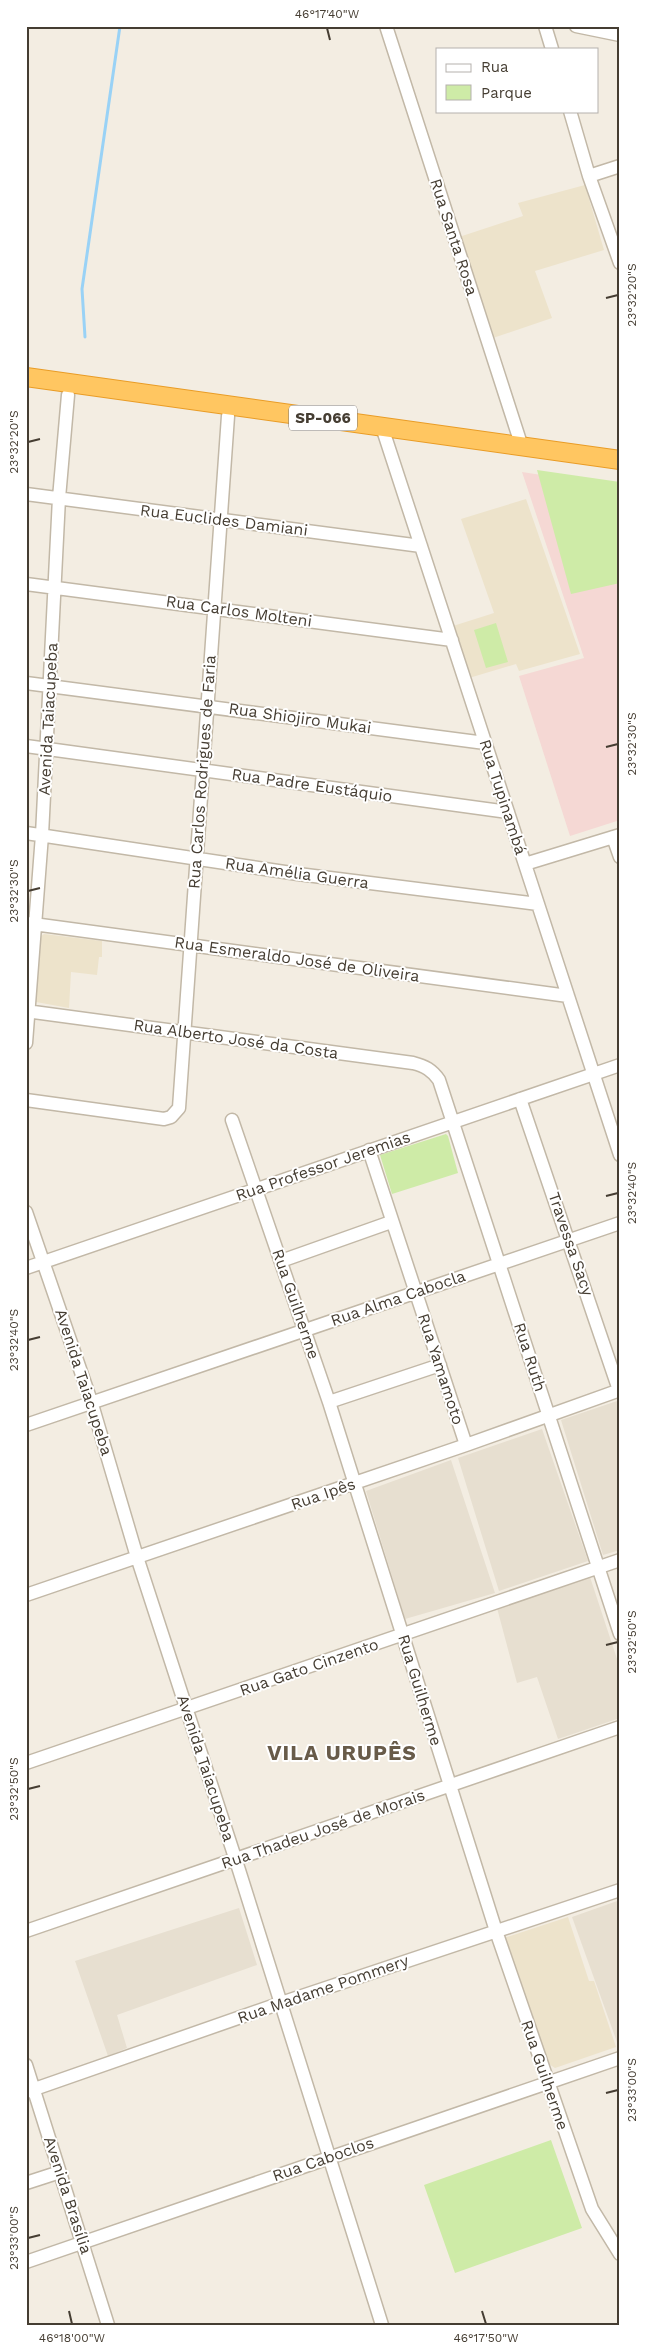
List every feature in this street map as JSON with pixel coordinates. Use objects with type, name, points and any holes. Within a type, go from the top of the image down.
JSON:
[{"type":"highway","name":"SP-066","points":[[26,378],[352,422],[384,433],[620,471]]},
{"type":"highway","name":"SP-066","points":[[26,389],[300,425],[522,447],[620,460]]},
{"type":"highway","points":[[300,425],[341,426],[352,422]]},
{"type":"street","name":"Rua Santa Rosa","points":[[386,26],[522,447]]},
{"type":"street","points":[[545,26],[552,48]]},
{"type":"street","points":[[576,26],[620,35]]},
{"type":"street","points":[[570,112],[589,176],[620,264]]},
{"type":"street","points":[[589,176],[620,166]]},
{"type":"street","name":"Avenida Taiacupeba","points":[[26,1043],[30,924],[42,835],[59,498],[68,395]]},
{"type":"street","name":"Rua Carlos Rodrigues de Faria","points":[[26,1100],[164,1119],[171,1117],[179,1108],[228,416]]},
{"type":"street","name":"Rua Tupinambá","points":[[384,433],[620,1156]]},
{"type":"street","name":"Rua Euclides Damiani","points":[[26,494],[421,546]]},
{"type":"street","name":"Rua Carlos Molteni","points":[[26,584],[452,640]]},
{"type":"street","name":"Rua Shiojiro Mukai","points":[[26,683],[485,743]]},
{"type":"street","name":"Rua Padre Eustáquio","points":[[26,746],[508,812]]},
{"type":"street","name":"Rua Amélia Guerra","points":[[26,833],[197,859],[538,904]]},
{"type":"street","points":[[526,864],[617,836],[620,857]]},
{"type":"street","name":"Rua Esmeraldo José de Oliveira","points":[[30,924],[191,944],[568,996]]},
{"type":"street","name":"Rua Alberto José da Costa","points":[[27,1011],[413,1063],[425,1066],[439,1080]]},
{"type":"street","name":"Rua Professor Jeremias","points":[[26,1268],[620,1065]]},
{"type":"street","name":"Rua Ruth","points":[[439,1080],[620,1634]]},
{"type":"street","name":"Travessa Sacy","points":[[520,1099],[620,1390]]},
{"type":"street","name":"Rua Guilherme","points":[[232,1120],[280,1261],[306,1330],[496,1931],[592,2209],[620,2254]]},
{"type":"street","name":"Rua Yamamoto","points":[[369,1150],[391,1222],[416,1291],[466,1446]]},
{"type":"street","name":"Avenida Taiacupeba","points":[[26,1212],[45,1261],[91,1401],[138,1557],[236,1859],[382,2325]]},
{"type":"street","points":[[280,1261],[391,1222]]},
{"type":"street","name":"Rua Alma Cabocla","points":[[26,1424],[569,1239],[620,1224]]},
{"type":"street","points":[[329,1402],[440,1365]]},
{"type":"street","name":"Rua Ipês","points":[[26,1595],[466,1446],[620,1390]]},
{"type":"street","name":"Rua Gato Cinzento","points":[[26,1763],[620,1560]]},
{"type":"street","name":"Rua Thadeu José de Morais","points":[[26,1931],[620,1727]]},
{"type":"street","name":"Rua Madame Pommery","points":[[30,2091],[281,2003],[620,1890]]},
{"type":"street","name":"Rua Caboclos","points":[[26,2262],[620,2058]]},
{"type":"street","name":"Avenida Brasília","points":[[26,2065],[30,2091],[84,2243],[104,2324]]},
{"type":"street","points":[[26,2183],[60,2172]]},
{"type":"shaded area","points":[[585,185],[604,250],[535,271],[552,318],[490,339],[456,238],[523,216],[518,203]]},
{"type":"shaded area","points":[[522,472],[620,487],[620,820],[570,836],[519,676],[584,658]]},
{"type":"shaded area","points":[[526,499],[580,654],[519,671],[516,664],[469,678],[453,626],[494,613],[461,519]]},
{"type":"shaded area","points":[[44,934],[102,941],[102,957],[99,957],[97,975],[71,972],[69,1008],[36,1002],[40,937]]},
{"type":"shaded area","points":[[620,1400],[620,1550],[603,1555],[561,1420]]},
{"type":"shaded area","points":[[542,1429],[588,1561],[499,1591],[458,1458]]},
{"type":"shaded area","points":[[451,1460],[495,1593],[405,1619],[366,1491]]},
{"type":"shaded area","points":[[590,1577],[620,1668],[620,1718],[558,1739],[537,1677],[517,1683],[497,1608]]},
{"type":"shaded area","points":[[620,1900],[620,2041],[617,2042],[572,1917]]},
{"type":"shaded area","points":[[239,1908],[257,1965],[117,2015],[127,2048],[108,2056],[75,1961]]},
{"type":"shaded area","points":[[568,1917],[589,1981],[594,1981],[616,2047],[555,2068],[546,2062],[504,1938]]},
{"type":"green space","points":[[537,470],[620,482],[620,583],[571,594]]},
{"type":"green space","points":[[496,623],[508,662],[486,668],[474,630]]},
{"type":"green space","points":[[446,1134],[458,1173],[392,1194],[380,1155]]},
{"type":"green space","points":[[551,2140],[582,2228],[455,2273],[424,2185]]},
{"type":"waterway","points":[[85,337],[82,289],[120,26]]},
{"type":"district","name":"VILA URUPÊS","points":[[342,1752]]}]
